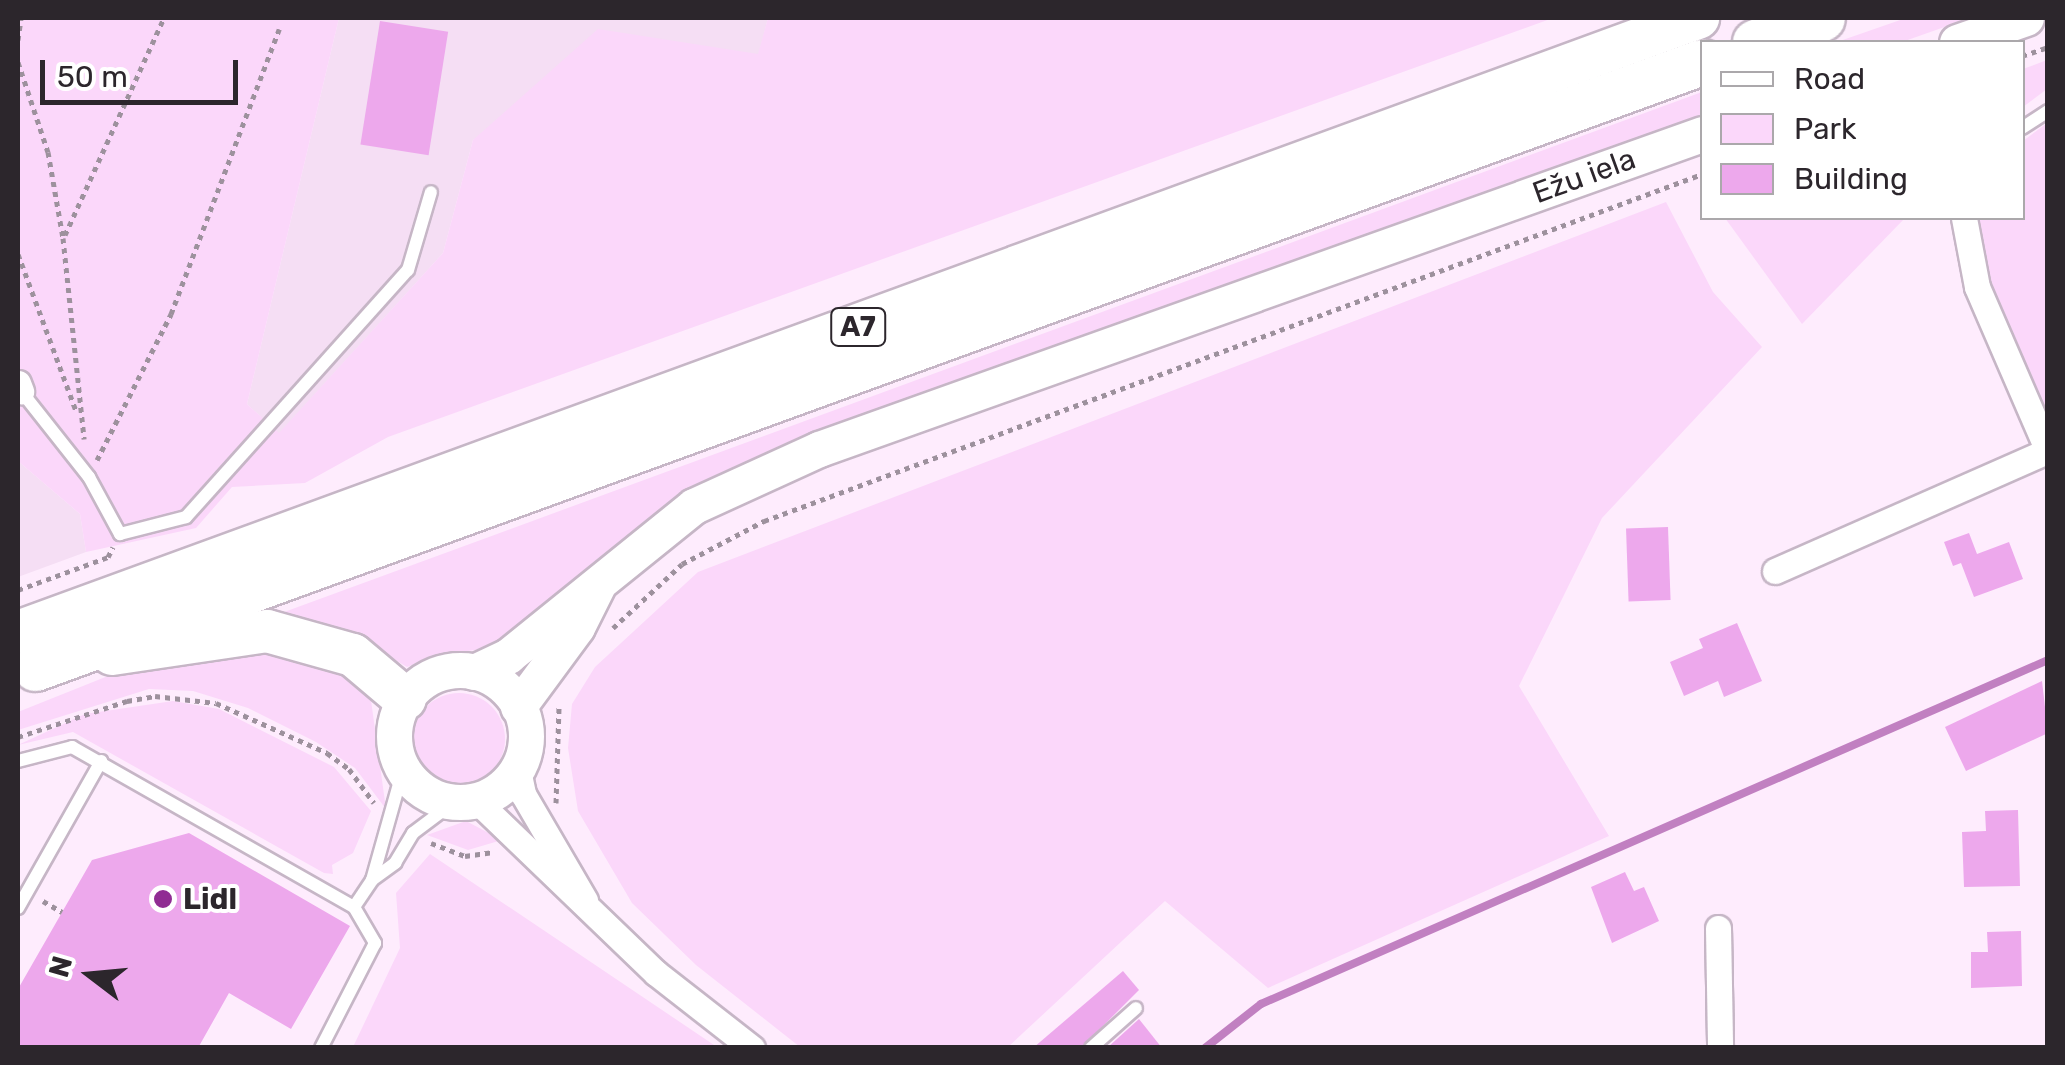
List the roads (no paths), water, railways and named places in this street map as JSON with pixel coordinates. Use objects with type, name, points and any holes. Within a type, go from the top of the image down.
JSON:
[{"type":"highway","name":"A7","points":[[23,658],[1698,18]]},
{"type":"highway","points":[[1760,40],[1822,18]]},
{"type":"highway","name":"A7","points":[[23,658],[1700,63]]},
{"type":"highway","points":[[23,658],[267,631],[353,655],[405,699]]},
{"type":"main road","points":[[1964,40],[2026,18]]},
{"type":"main road","name":"Ežu iela","points":[[474,672],[508,656],[694,506],[820,449],[1700,135]]},
{"type":"main road","points":[[518,707],[577,628],[600,581]]},
{"type":"main road","points":[[474,672],[508,690],[518,707],[525,735],[518,770],[465,802],[435,797],[403,770],[393,730],[405,699],[431,677],[474,672]]},
{"type":"street","points":[[1775,570],[2047,451],[1978,287],[1964,220]]},
{"type":"street","points":[[518,770],[523,794],[590,909]]},
{"type":"street","points":[[465,802],[590,909],[656,973],[752,1048]]},
{"type":"street","points":[[1718,928],[1720,1048]]},
{"type":"lane","points":[[2025,126],[2048,111]]},
{"type":"lane","points":[[19,394],[89,476],[120,534],[186,517],[408,270],[432,192]]},
{"type":"lane","points":[[18,761],[62,745],[101,761],[354,907],[376,943],[322,1048]]},
{"type":"lane","points":[[18,908],[101,761]]},
{"type":"lane","points":[[354,907],[372,880],[403,770]]},
{"type":"lane","points":[[372,880],[395,863],[413,833],[465,802]]},
{"type":"lane","points":[[1091,1048],[1136,1008]]},
{"type":"waterway","points":[[1205,1048],[1261,1004],[2048,660]]},
{"type":"place","name":"Lidl","points":[[163,899]]}]
